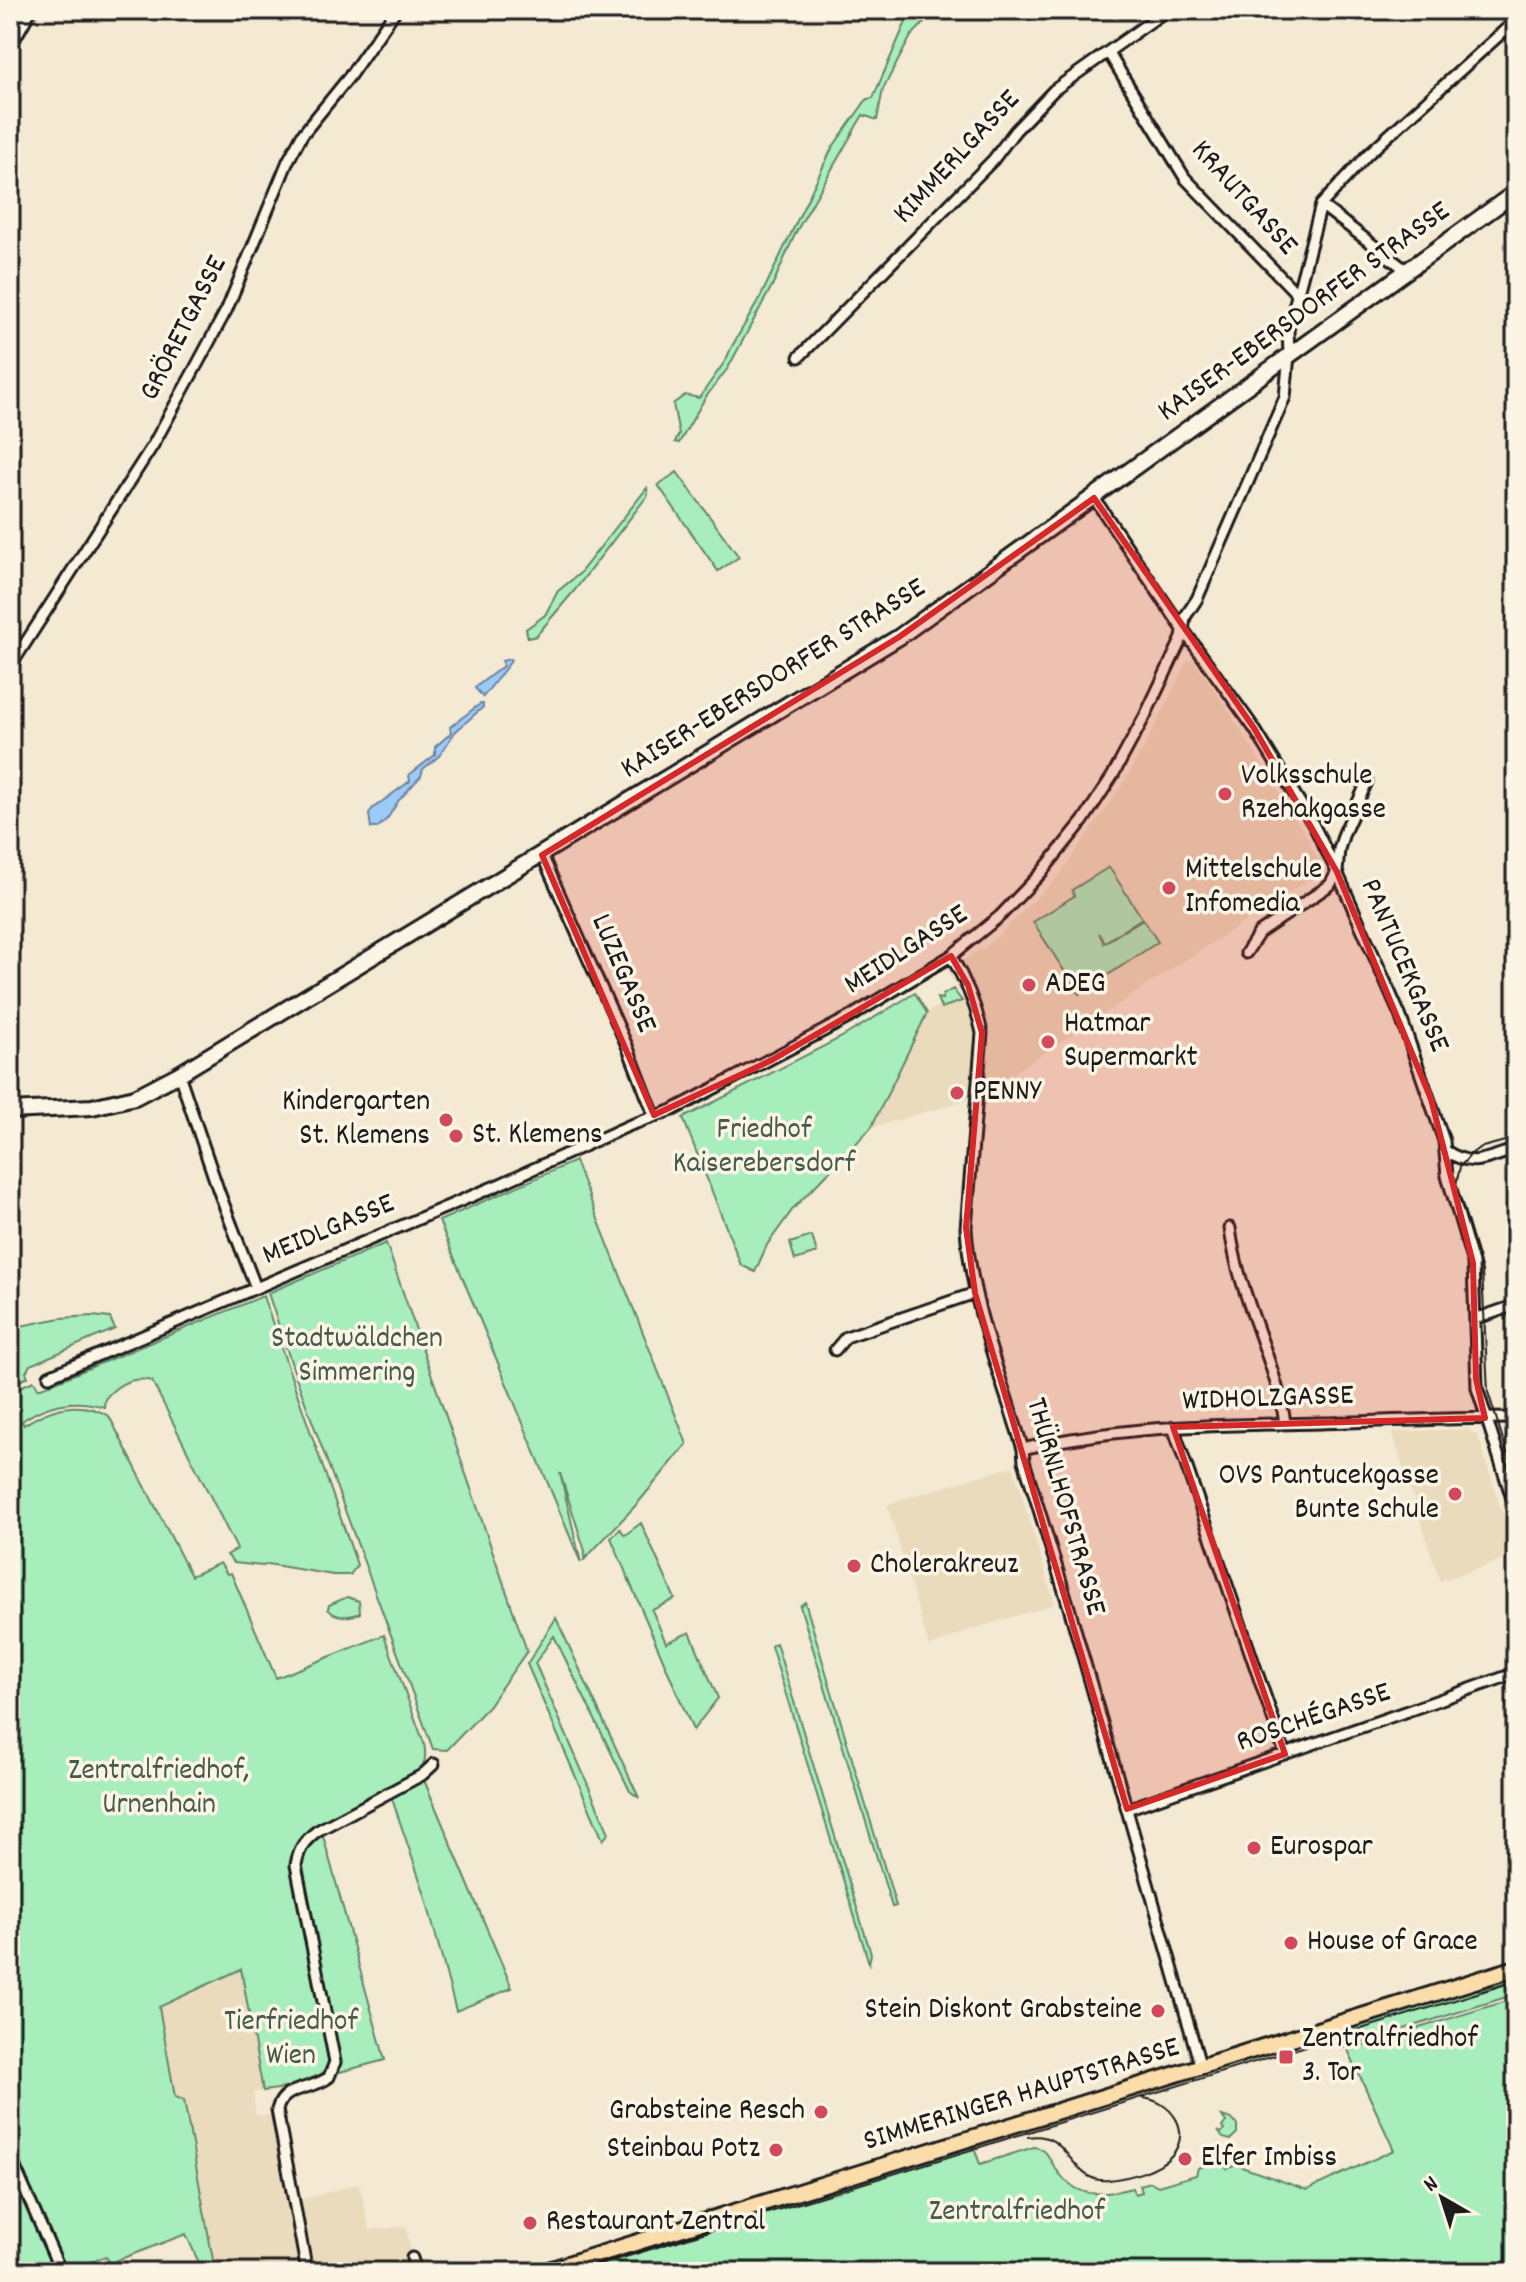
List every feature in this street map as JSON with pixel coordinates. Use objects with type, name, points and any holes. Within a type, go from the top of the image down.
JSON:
[{"type":"main road","name":"KAISER-EBERSDORFER STRASSE","points":[[10,1111],[92,1107],[135,1097],[179,1074],[542,855],[899,637],[1516,192]]},
{"type":"main road","name":"SIMMERINGER HAUPTSTRASSE","points":[[542,2272],[1516,1968]]},
{"type":"street","points":[[10,47],[31,10]]},
{"type":"street","name":"GRÖRETGASSE","points":[[10,667],[153,445],[227,309],[288,161],[302,135],[349,77],[396,10]]},
{"type":"street","name":"KIMMERLGASSE","points":[[799,357],[993,160],[1015,131],[1054,90],[1167,10]]},
{"type":"street","points":[[1407,271],[1321,205],[1367,155],[1516,20]]},
{"type":"street","name":"KRAUTGASSE","points":[[1108,52],[1185,178],[1296,293]]},
{"type":"street","name":"MEIDLGASSE","points":[[49,1376],[498,1185],[654,1115],[673,1110],[772,1060],[951,956],[1000,916],[1041,873],[1083,821],[1113,775],[1145,716],[1182,638],[1182,628],[1285,397],[1288,330],[1321,205]]},
{"type":"street","name":"PANTUCEKGASSE","points":[[1094,498],[1288,782],[1337,872],[1419,1063],[1446,1151],[1450,1187],[1473,1263],[1477,1388],[1516,1511]]},
{"type":"street","points":[[1246,953],[1259,933],[1330,885],[1337,872],[1344,833],[1367,782]]},
{"type":"street","name":"LUZEGASSE","points":[[542,855],[570,912],[654,1115]]},
{"type":"street","name":"THÜRNLHOFSTRASSE","points":[[951,956],[968,985],[982,1033],[966,1228],[975,1293],[1023,1449],[1201,2068]]},
{"type":"street","points":[[179,1074],[256,1288]]},
{"type":"street","points":[[1446,1151],[1458,1159],[1473,1161],[1516,1149]]},
{"type":"street","points":[[1230,1228],[1233,1255],[1280,1393],[1285,1422]]},
{"type":"street","points":[[835,1350],[846,1337],[975,1293]]},
{"type":"street","points":[[1475,1319],[1516,1305]]},
{"type":"street","name":"WIDHOLZGASSE","points":[[1023,1449],[1117,1431],[1173,1427],[1516,1418]]},
{"type":"street","points":[[1173,1427],[1285,1754]]},
{"type":"street","name":"ROSCHÉGASSE","points":[[1127,1809],[1516,1673]]},
{"type":"street","points":[[307,2272],[277,2110],[279,2100],[286,2094],[329,2077],[335,2062],[296,1865],[298,1851],[305,1840],[317,1831],[422,1775],[434,1764]]},
{"type":"street","points":[[10,2156],[61,2272]]},
{"type":"street","points":[[412,2258],[416,2272]]},
{"type":"highlighted area","points":[[1094,498],[1254,728],[1337,872],[1431,1099],[1473,1263],[1476,1379],[1485,1418],[1173,1427],[1285,1754],[1127,1809],[975,1293],[966,1228],[982,1033],[968,985],[951,956],[772,1060],[654,1115],[542,855],[899,637]]},
{"type":"shaded area","points":[[1188,660],[1193,660],[1223,702],[1309,840],[1323,870],[977,1097],[871,1128],[927,1013],[939,1005],[941,1008],[965,1000],[947,970],[988,945],[1057,878],[1121,787]]},
{"type":"shaded area","name":"OVS Pantucekgasse Bunte Schule","points":[[1468,1429],[1478,1436],[1516,1556],[1440,1581],[1392,1432]]},
{"type":"shaded area","points":[[1013,1466],[1055,1604],[970,1630],[929,1647],[887,1504]]},
{"type":"shaded area","points":[[241,1969],[263,2091],[253,2092],[256,2115],[273,2115],[300,2272],[215,2272],[184,2100],[175,2098],[159,2007]]},
{"type":"shaded area","points":[[359,2183],[370,2230],[406,2226],[414,2272],[313,2272],[301,2200]]},
{"type":"green space","points":[[911,10],[931,10],[929,18],[911,36],[883,89],[877,120],[863,115],[796,232],[773,284],[728,368],[705,398],[679,443],[675,442],[679,434],[673,404],[685,395],[699,398],[726,360],[761,296],[832,148],[867,99],[873,98]]},
{"type":"green space","points":[[677,472],[739,557],[718,571],[658,485]]},
{"type":"green space","points":[[647,488],[648,495],[574,591],[536,636],[528,638],[526,629],[545,615],[558,591],[579,574]]},
{"type":"green space","points":[[1109,867],[1142,918],[1105,942],[1099,933],[1104,943],[1143,919],[1158,942],[1079,994],[1033,922],[1074,896],[1072,890]]},
{"type":"green space","points":[[953,989],[962,1001],[941,1008],[937,998],[942,999]]},
{"type":"green space","name":"Friedhof Kaiserebersdorf","points":[[915,993],[927,1013],[871,1128],[793,1209],[767,1245],[755,1272],[741,1265],[683,1118],[842,1037]]},
{"type":"green space","points":[[575,1161],[687,1444],[637,1504],[584,1560],[585,1551],[560,1473],[581,1563],[439,1221]]},
{"type":"green space","points":[[812,1236],[817,1253],[795,1260],[790,1243]]},
{"type":"green space","name":"Stadtwäldchen Simmering","points":[[386,1243],[527,1651],[486,1709],[447,1750],[433,1749],[268,1293]]},
{"type":"green space","points":[[263,1296],[357,1565],[350,1575],[268,1564],[234,1563],[227,1555],[237,1549],[152,1381],[138,1380],[120,1385],[105,1399],[104,1407],[82,1403],[62,1404],[51,1406],[22,1421],[24,1425],[66,1407],[87,1408],[109,1416],[191,1576],[220,1563],[227,1574],[231,1573],[276,1678],[384,1635],[424,1743],[424,1763],[411,1778],[311,1830],[301,1841],[292,1862],[333,2061],[322,2077],[304,2085],[263,2091],[241,1969],[159,2007],[175,2097],[184,2100],[215,2271],[203,2272],[186,2234],[110,2263],[106,2256],[90,2262],[94,2272],[10,2272],[10,1391],[34,1381],[41,1388]]},
{"type":"green space","points":[[61,1318],[110,1318],[115,1329],[30,1365],[26,1372],[28,1377],[10,1385],[10,1328]]},
{"type":"green space","points":[[641,1523],[675,1599],[652,1610],[666,1643],[690,1632],[718,1698],[693,1730],[611,1538],[620,1529],[625,1535]]},
{"type":"green space","points":[[347,1597],[359,1601],[360,1613],[343,1616],[328,1609],[329,1605]]},
{"type":"green space","points":[[805,1602],[896,1906],[892,1907],[800,1606]]},
{"type":"green space","points":[[556,1618],[639,1798],[630,1791],[554,1636],[535,1663],[609,1833],[603,1840],[527,1664]]},
{"type":"green space","points":[[776,1643],[871,1954],[869,1963],[771,1646]]},
{"type":"green space","points":[[424,1780],[512,1988],[456,2011],[425,1895],[391,1796]]},
{"type":"green space","points":[[322,1832],[385,2060],[340,2072],[299,1859],[309,1842]]},
{"type":"green space","points":[[1516,1980],[1516,1994],[1340,2049],[1335,2032],[1477,1988],[1479,1991]]},
{"type":"green space","name":"Zentralfriedhof","points":[[1516,1998],[1516,2272],[560,2272],[973,2144],[980,2164],[1039,2148],[1048,2155],[1064,2179],[1081,2191],[1090,2193],[1132,2188],[1135,2194],[1142,2192],[1140,2185],[1151,2182],[1158,2186],[1196,2175],[1198,2168],[1220,2161],[1227,2169],[1236,2165],[1307,2190],[1394,2150],[1348,2050]]},
{"type":"green space","points":[[1222,2116],[1237,2125],[1237,2133],[1230,2140],[1223,2138],[1218,2131],[1221,2133],[1224,2130],[1222,2127],[1226,2122]]},
{"type":"water","points":[[510,659],[483,697],[475,688],[503,666],[502,661]]},
{"type":"water","points":[[480,704],[483,707],[455,732],[439,756],[423,769],[421,776],[387,819],[377,828],[371,828],[369,814],[372,809],[410,781],[409,775],[435,755],[435,747],[451,733],[450,727]]},
{"type":"tram line","points":[[1516,1138],[1479,1148],[1471,1154],[1460,1167],[1456,1185],[1482,1271],[1488,1392],[1516,1481]]},
{"type":"tram line","points":[[577,2272],[1516,1981]]},
{"type":"tram line","points":[[1028,2137],[1053,2141],[1086,2174],[1096,2179],[1117,2179],[1143,2172],[1172,2155],[1180,2136],[1179,2127],[1169,2110],[1142,2098]]},
{"type":"place","name":"Volksschule Rzehakgasse","points":[[1225,794]]},
{"type":"place","name":"Mittelschule Infomedia","points":[[1169,888]]},
{"type":"place","name":"ADEG","points":[[1029,985]]},
{"type":"place","name":"Hatmar Supermarkt","points":[[1048,1042]]},
{"type":"place","name":"PENNY","points":[[957,1093]]},
{"type":"place","name":"Kindergarten St. Klemens","points":[[446,1120]]},
{"type":"place","name":"St. Klemens","points":[[456,1136]]},
{"type":"place","name":"OVS Pantucekgasse Bunte Schule","points":[[1455,1494]]},
{"type":"place","name":"Cholerakreuz","points":[[854,1566]]},
{"type":"place","name":"Eurospar","points":[[1254,1848]]},
{"type":"place","name":"House of Grace","points":[[1291,1943]]},
{"type":"place","name":"Stein Diskont Grabsteine","points":[[1158,2011]]},
{"type":"place","name":"Zentralfriedhof 3. Tor","points":[[1286,2057]]},
{"type":"place","name":"Grabsteine Resch","points":[[821,2112]]},
{"type":"place","name":"Steinbau Potz","points":[[776,2150]]},
{"type":"place","name":"Elfer Imbiss","points":[[1185,2159]]},
{"type":"place","name":"Restaurant Zentral","points":[[530,2223]]},
{"type":"park label","name":"Zentralfriedhof, Urnenhain","points":[[159,1789]]},
{"type":"park label","name":"Tierfriedhof Wien","points":[[291,2040]]}]
